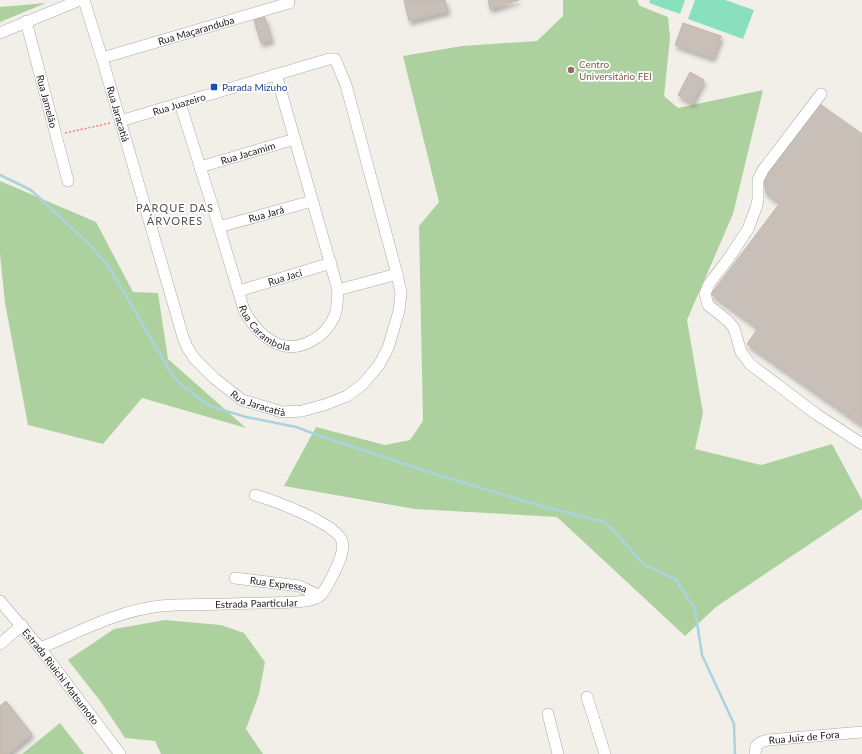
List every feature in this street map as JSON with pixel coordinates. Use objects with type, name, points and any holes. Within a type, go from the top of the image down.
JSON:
[{"type":"street","points":[[0,33],[79,0]]},
{"type":"street","name":"Rua Jaracatiá","points":[[79,0],[102,58],[187,347],[202,366],[228,390],[242,400],[282,412],[302,410],[324,405],[347,396],[363,384],[379,365],[388,348],[400,311],[401,293],[397,274],[346,85],[333,60]]},
{"type":"street","name":"Rua Maçaranduba","points":[[102,58],[289,3]]},
{"type":"street","name":"Rua Jamelão","points":[[26,21],[68,181]]},
{"type":"street","name":"Rua Juazeiro","points":[[120,121],[276,74],[333,60]]},
{"type":"street","name":"Rua Carambola","points":[[180,103],[220,227],[244,310],[250,320],[264,336],[282,345],[298,346],[306,344],[315,339],[328,326],[334,317],[338,290],[276,74]]},
{"type":"street","points":[[821,94],[763,170],[758,180],[758,199],[756,208],[748,229],[729,258],[709,284],[704,294],[708,305],[728,321],[734,328],[741,352],[750,364],[816,414],[862,444]]},
{"type":"street","name":"Rua Jacamim","points":[[200,166],[295,139]]},
{"type":"street","name":"Rua Jará","points":[[220,227],[312,201]]},
{"type":"street","name":"Rua Jaci","points":[[239,291],[331,263]]},
{"type":"street","points":[[338,290],[397,274]]},
{"type":"street","points":[[255,495],[296,510],[329,527],[340,537],[343,542],[341,556],[328,584],[320,596]]},
{"type":"street","name":"Rua Expressa","points":[[235,578],[299,586],[320,596]]},
{"type":"street","name":"Estrada Paarticular","points":[[40,648],[86,628],[139,610],[181,605],[294,602],[320,596]]},
{"type":"street","name":"Estrada Riuichi Matsumoto","points":[[0,600],[40,648],[120,754]]},
{"type":"street","points":[[0,644],[22,625]]},
{"type":"street","points":[[587,697],[605,754]]},
{"type":"street","points":[[548,714],[558,754]]},
{"type":"street","name":"Rua Juiz de Fora","points":[[756,754],[756,746],[761,742],[768,740],[862,732]]},
{"type":"path","points":[[56,135],[120,121]]},
{"type":"green space","points":[[563,0],[637,0],[640,6],[668,17],[670,38],[664,96],[678,108],[763,90],[733,214],[687,320],[703,413],[695,449],[761,465],[832,444],[862,500],[862,509],[716,607],[685,636],[557,517],[415,509],[284,486],[316,427],[385,445],[410,440],[423,421],[419,226],[439,202],[403,56],[462,46],[537,41],[563,16]]},
{"type":"green space","points":[[650,0],[685,0],[680,14],[649,3]]},
{"type":"green space","points":[[695,0],[725,0],[754,10],[743,39],[688,19]]},
{"type":"green space","points":[[46,3],[0,22],[0,7]]},
{"type":"green space","points":[[0,181],[96,222],[133,292],[158,293],[168,359],[246,428],[142,398],[103,444],[28,425],[5,303],[0,254]]},
{"type":"green space","points":[[165,620],[221,625],[244,633],[265,662],[259,694],[246,729],[263,754],[161,754],[155,741],[125,738],[101,702],[68,660],[114,629]]},
{"type":"green space","points":[[60,723],[84,754],[22,754]]},
{"type":"building","points":[[404,0],[445,0],[448,11],[409,21]]},
{"type":"building","points":[[488,0],[519,0],[490,9]]},
{"type":"building","points":[[265,17],[272,40],[261,43],[254,20]]},
{"type":"building","points":[[683,23],[721,36],[713,58],[675,45]]},
{"type":"building","points":[[690,72],[704,80],[692,103],[678,95]]},
{"type":"building","points":[[817,102],[862,134],[862,425],[747,344],[758,328],[711,294],[780,203],[766,193],[763,177]]},
{"type":"building","points":[[6,701],[32,734],[8,754],[0,754],[0,706]]},
{"type":"waterway","points":[[0,175],[31,190],[89,244],[109,267],[170,371],[181,385],[210,406],[246,417],[296,427],[438,475],[534,504],[605,522],[645,565],[675,579],[695,609],[702,655],[734,724],[735,754]]},
{"type":"place","name":"Centro Universitário FEI","points":[[571,70]]},
{"type":"place","name":"Parada Mizuho","points":[[214,87]]},
{"type":"district","name":"PARQUE DAS ÁRVORES","points":[[175,213]]}]
